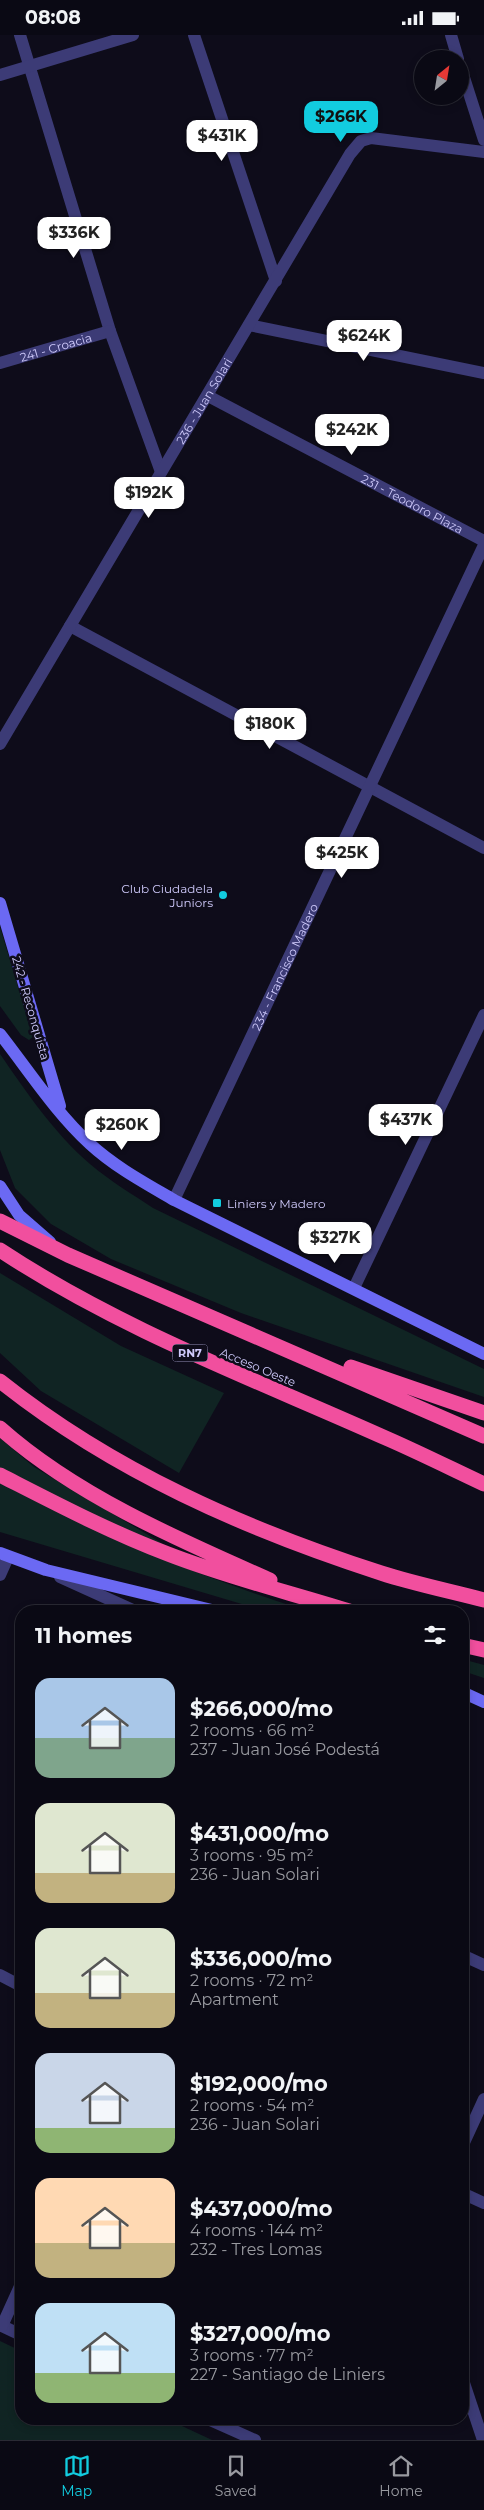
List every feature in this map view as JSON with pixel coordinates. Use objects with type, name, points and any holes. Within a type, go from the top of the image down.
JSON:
[{"type":"highway","points":[[0,1221],[68,1255],[484,1436]]},
{"type":"highway","name":"Acceso Oeste","points":[[0,1250],[87,1301],[202,1359],[388,1439],[484,1484]]},
{"type":"highway","points":[[230,1325],[484,1413]]},
{"type":"highway","points":[[0,1381],[37,1411],[95,1448],[160,1484],[284,1539],[383,1573],[484,1600]]},
{"type":"highway","points":[[0,1428],[52,1467],[104,1500],[172,1537],[316,1601]]},
{"type":"highway","points":[[0,1475],[86,1518],[167,1554],[241,1580],[329,1605]]},
{"type":"highway","points":[[469,1647],[484,1650]]},
{"type":"main road","name":"242 - Reconquista","points":[[0,903],[62,1113]]},
{"type":"main road","points":[[0,1034],[62,1113],[91,1145],[130,1173],[174,1200],[484,1354]]},
{"type":"main road","points":[[0,1186],[19,1215],[68,1255]]},
{"type":"main road","points":[[4,1555],[46,1571],[190,1605]]},
{"type":"main road","points":[[469,1695],[484,1702]]},
{"type":"street","points":[[20,35],[110,331],[161,472]]},
{"type":"street","points":[[0,75],[133,35]]},
{"type":"street","points":[[194,35],[276,281]]},
{"type":"street","points":[[450,35],[455,50]]},
{"type":"street","points":[[469,93],[484,140]]},
{"type":"street","name":"236 - Juan Solari","points":[[0,744],[350,154],[360,141],[371,138],[484,152]]},
{"type":"street","points":[[250,325],[484,373]]},
{"type":"street","name":"241 - Croacia","points":[[0,363],[110,331]]},
{"type":"street","name":"231 - Teodoro Plaza","points":[[208,396],[484,541]]},
{"type":"street","name":"234 - Francisco Madero","points":[[174,1200],[484,545]]},
{"type":"street","points":[[70,626],[484,848]]},
{"type":"street","points":[[354,1288],[484,1015]]},
{"type":"street","points":[[0,1575],[4,1555]]},
{"type":"street","points":[[46,1571],[122,1605]]},
{"type":"street","points":[[469,1958],[484,1965]]},
{"type":"street","points":[[0,1975],[15,1983]]},
{"type":"street","points":[[469,2132],[484,2099]]},
{"type":"street","points":[[469,2196],[484,2203]]},
{"type":"street","points":[[15,2297],[1,2326],[15,2332]]},
{"type":"street","points":[[469,2398],[483,2440]]},
{"type":"street","points":[[221,2425],[255,2440]]},
{"type":"green space","points":[[0,927],[33,1037],[29,1040],[21,1035],[0,1006]]},
{"type":"green space","points":[[0,1054],[42,1112],[65,1139],[90,1164],[113,1182],[153,1208],[484,1369],[484,1397],[241,1313],[111,1259],[51,1224],[15,1188],[0,1150]]},
{"type":"green space","points":[[0,1273],[121,1346],[224,1393],[179,1473],[41,1391],[0,1353]]},
{"type":"green space","points":[[0,1438],[34,1467],[170,1548],[118,1528],[0,1469]]},
{"type":"green space","points":[[0,1483],[74,1520],[150,1554],[289,1605],[245,1605],[0,1532]]},
{"type":"green space","points":[[469,1661],[484,1665],[484,1678],[469,1673]]},
{"type":"green space","points":[[0,2341],[15,2348],[15,2425],[180,2425],[212,2440],[0,2440]]},
{"type":"place","name":"Club Ciudadela Juniors","points":[[223,895]]},
{"type":"place","name":"Liniers y Madero","points":[[217,1203]]}]
